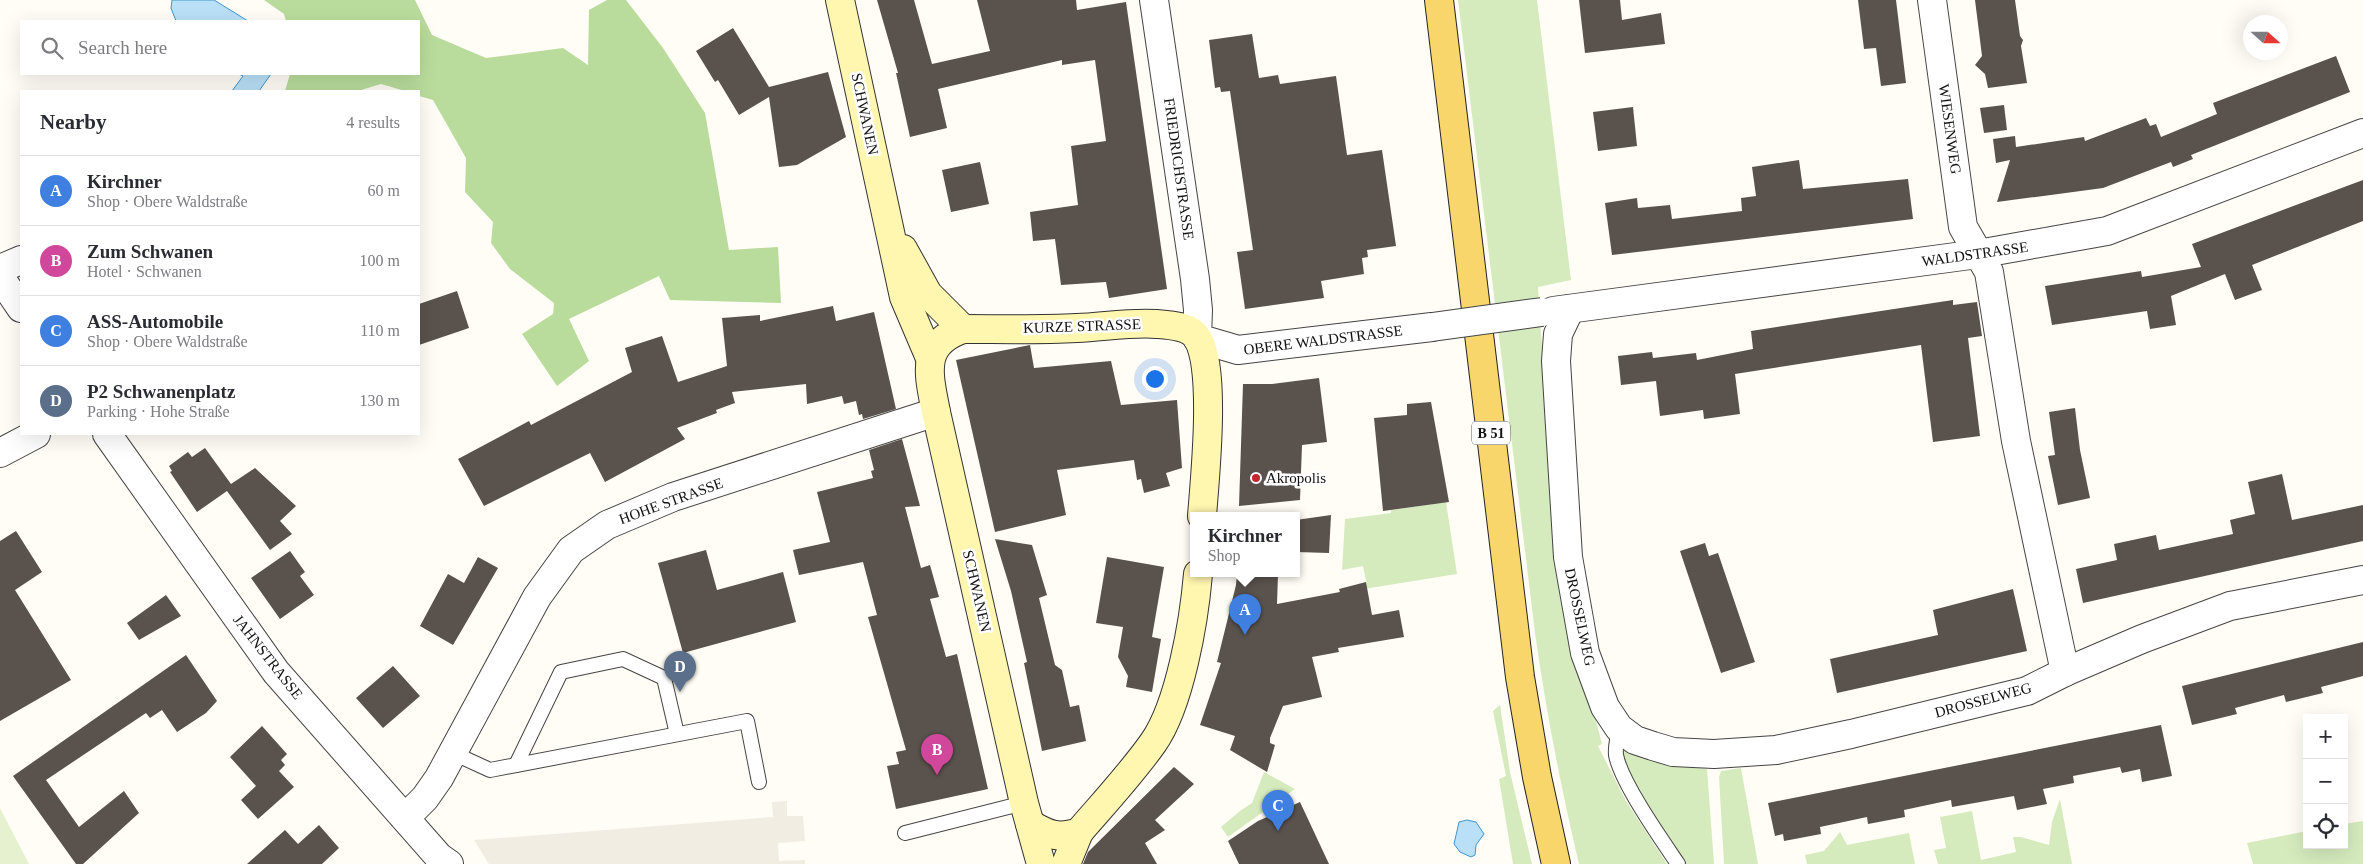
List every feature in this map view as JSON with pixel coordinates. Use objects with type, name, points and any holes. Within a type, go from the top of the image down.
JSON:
[{"type":"main road","name":"B 51","points":[[1439,0],[1520,677],[1537,777],[1556,864]]},
{"type":"street","name":"SCHWANEN","points":[[840,0],[891,228],[904,296],[930,358],[929,375],[936,412],[1027,814],[1041,864]]},
{"type":"street","name":"FRIEDRICHSTRASSE","points":[[1154,0],[1195,279],[1198,310],[1197,338]]},
{"type":"street","name":"WIESENWEG","points":[[1932,0],[1963,228],[1978,254]]},
{"type":"street","name":"WALDSTRASSE","points":[[1570,309],[1978,254],[2107,231],[2363,134]]},
{"type":"street","name":"SCHWANEN","points":[[891,228],[928,294],[963,329]]},
{"type":"street","points":[[1978,254],[1989,272],[2016,441],[2065,672]]},
{"type":"street","points":[[0,269],[20,260]]},
{"type":"street","points":[[0,277],[20,307]]},
{"type":"street","name":"OBERE WALDSTRASSE","points":[[1197,338],[1238,350],[1570,309]]},
{"type":"street","name":"DROSSELWEG","points":[[1570,309],[1558,334],[1556,361],[1568,557],[1585,653],[1605,707],[1619,728],[1635,740],[1673,752],[1714,754],[1776,750],[1851,734],[2027,691],[2065,672],[2142,639],[2230,606],[2363,580]]},
{"type":"street","name":"KURZE STRASSE","points":[[963,329],[1075,328],[1156,324],[1188,330],[1197,338]]},
{"type":"street","points":[[930,358],[939,342],[949,334],[963,329]]},
{"type":"street","points":[[1197,338],[1204,353],[1207,376],[1206,461],[1202,512]]},
{"type":"street","name":"HOHE STRASSE","points":[[405,818],[425,798],[453,753],[537,597],[571,550],[607,525],[672,497],[936,412]]},
{"type":"street","points":[[0,453],[34,435]]},
{"type":"street","name":"JAHNSTRASSE","points":[[109,435],[276,672],[439,857],[449,864]]},
{"type":"street","points":[[1066,864],[1079,832],[1153,743],[1163,726],[1179,682],[1198,577]]},
{"type":"street","points":[[1027,814],[1046,833],[1064,837],[1079,832]]},
{"type":"lane","points":[[516,765],[561,672],[623,659],[664,678],[678,734]]},
{"type":"lane","points":[[453,753],[490,770],[747,721],[759,782]]},
{"type":"lane","points":[[1619,728],[1616,755],[1621,768],[1660,838],[1678,864]]},
{"type":"lane","points":[[905,833],[1027,814]]},
{"type":"green space","points":[[264,0],[415,0],[432,35],[486,58],[563,48],[588,65],[589,10],[607,0],[626,0],[663,48],[705,113],[729,250],[778,247],[781,303],[670,300],[659,276],[569,319],[589,361],[557,386],[522,334],[553,314],[554,303],[510,269],[491,243],[493,222],[465,192],[466,158],[433,100],[420,96],[420,90],[402,90],[381,84],[361,90],[285,90],[290,75],[420,75],[420,20],[286,20],[284,14]]},
{"type":"green space","points":[[1458,0],[1537,0],[1571,280],[1538,287],[1557,573],[1602,744],[1598,746],[1626,801],[1667,864],[1579,864],[1554,749],[1535,633]]},
{"type":"green space","points":[[1446,502],[1457,574],[1339,593],[1339,591],[1367,585],[1363,566],[1342,570],[1345,519],[1391,513],[1391,510]]},
{"type":"green space","points":[[1500,705],[1510,772],[1532,864],[1513,864],[1499,779],[1506,776],[1493,711]]},
{"type":"green space","points":[[1625,748],[1675,765],[1707,769],[1714,864],[1685,864],[1628,771],[1621,752]]},
{"type":"green space","points":[[1741,768],[1758,864],[1724,864],[1719,777],[1721,771]]},
{"type":"green space","points":[[1264,772],[1295,789],[1228,837],[1221,827],[1252,803]]},
{"type":"green space","points":[[2060,799],[2072,864],[1938,864],[1934,850],[1946,848],[1940,817],[1972,811],[1981,860],[2016,852],[2013,837],[2021,837],[2049,845],[2052,822]]},
{"type":"green space","points":[[0,808],[29,864],[0,864]]},
{"type":"green space","points":[[2363,821],[2363,864],[2253,864],[2247,843],[2303,832],[2303,849],[2348,849],[2348,823]]},
{"type":"green space","points":[[1840,832],[1847,845],[1909,833],[1915,864],[1807,864],[1805,855],[1824,851]]},
{"type":"shaded area","points":[[787,801],[787,816],[803,816],[805,841],[778,843],[779,861],[805,860],[805,864],[489,864],[474,840],[773,817],[772,802]]},
{"type":"water","points":[[172,0],[214,0],[246,20],[176,20],[171,8]]},
{"type":"water","points":[[241,75],[270,75],[260,90],[233,90],[243,76]]},
{"type":"water","points":[[1467,820],[1476,822],[1484,834],[1476,845],[1475,855],[1471,857],[1460,852],[1454,844],[1459,822]]},
{"type":"building","points":[[877,0],[914,0],[932,64],[990,51],[977,0],[1076,0],[1077,10],[1126,2],[1167,289],[1109,298],[1106,282],[1061,285],[1055,239],[1033,241],[1030,212],[1078,205],[1071,146],[1106,141],[1095,60],[1062,65],[1062,60],[938,89],[947,128],[910,137],[896,73],[898,73]]},
{"type":"building","points":[[1579,0],[1620,0],[1622,20],[1661,13],[1665,44],[1585,53]]},
{"type":"building","points":[[1858,0],[1896,0],[1906,83],[1881,86],[1876,48],[1864,49]]},
{"type":"building","points":[[1975,0],[2015,0],[2020,36],[2023,40],[2021,46],[2027,83],[1988,88],[1985,74],[1975,65],[1982,56]]},
{"type":"building","points":[[733,28],[769,87],[828,72],[846,137],[797,165],[779,167],[769,97],[739,115],[718,80],[715,82],[696,51]]},
{"type":"building","points":[[1252,34],[1259,78],[1278,75],[1280,84],[1336,76],[1347,155],[1382,150],[1396,246],[1367,250],[1368,257],[1362,258],[1364,274],[1321,281],[1324,298],[1245,309],[1237,252],[1253,250],[1230,91],[1221,92],[1220,87],[1215,88],[1209,40]]},
{"type":"building","points":[[2336,56],[2350,92],[2191,155],[2193,159],[2173,167],[2171,162],[2103,188],[1997,202],[2010,160],[1996,163],[1993,139],[2015,136],[2016,147],[2084,137],[2085,141],[2146,118],[2150,126],[2156,124],[2161,137],[2217,114],[2213,103]]},
{"type":"building","points":[[2004,105],[2007,130],[1984,133],[1980,108]]},
{"type":"building","points":[[1633,107],[1637,146],[1598,151],[1593,112]]},
{"type":"building","points":[[1799,160],[1803,189],[1908,179],[1913,219],[1612,255],[1605,203],[1637,198],[1638,208],[1670,205],[1672,219],[1742,211],[1741,198],[1756,196],[1752,167]]},
{"type":"building","points":[[980,162],[989,204],[951,212],[942,170]]},
{"type":"building","points":[[2363,180],[2363,221],[2252,265],[2262,290],[2235,300],[2225,274],[2171,296],[2176,325],[2150,329],[2147,311],[2052,325],[2045,286],[2141,271],[2142,277],[2201,267],[2192,244]]},
{"type":"building","points":[[457,291],[469,328],[420,345],[420,304]]},
{"type":"building","points":[[1953,300],[1953,305],[1977,302],[1982,336],[1968,338],[1980,436],[1933,442],[1921,345],[1735,374],[1740,414],[1704,419],[1703,410],[1660,416],[1656,381],[1621,385],[1618,356],[1652,352],[1653,358],[1696,353],[1697,360],[1753,349],[1751,331]]},
{"type":"building","points":[[833,306],[836,321],[874,312],[896,409],[863,419],[862,414],[859,415],[856,401],[844,404],[842,396],[807,404],[806,384],[732,392],[735,403],[716,410],[717,413],[677,428],[685,439],[605,482],[590,453],[484,506],[458,459],[529,421],[531,425],[632,372],[625,348],[662,336],[678,382],[727,366],[722,318],[760,315],[760,321]]},
{"type":"building","points":[[1030,345],[1034,368],[1111,361],[1121,405],[1177,400],[1182,468],[1166,473],[1170,486],[1144,493],[1141,479],[1137,480],[1134,460],[1057,470],[1066,515],[995,532],[956,360]]},
{"type":"building","points":[[1319,378],[1327,442],[1302,445],[1300,500],[1239,506],[1243,384],[1272,384]]},
{"type":"building","points":[[1431,402],[1449,502],[1383,511],[1374,418],[1407,415],[1407,404]]},
{"type":"building","points":[[2075,408],[2080,450],[2090,498],[2058,505],[2048,456],[2055,455],[2049,412]]},
{"type":"building","points":[[902,439],[920,506],[905,507],[921,568],[930,565],[939,597],[930,599],[946,657],[957,654],[988,789],[896,809],[887,766],[899,764],[896,752],[906,750],[868,617],[877,615],[863,562],[799,575],[793,550],[830,542],[817,492],[873,478],[871,471],[874,470],[869,450]]},
{"type":"building","points":[[205,448],[231,484],[255,468],[296,506],[280,521],[292,534],[270,550],[227,491],[197,512],[170,472],[172,471],[169,466],[188,452],[192,457]]},
{"type":"building","points":[[2282,474],[2292,520],[2363,505],[2363,541],[2083,603],[2076,569],[2117,560],[2114,544],[2156,535],[2159,550],[2233,534],[2230,520],[2255,514],[2248,482]]},
{"type":"building","points":[[1331,515],[1329,553],[1300,552],[1300,519]]},
{"type":"building","points":[[16,531],[42,572],[15,590],[71,680],[0,721],[0,541]]},
{"type":"building","points":[[995,539],[1032,545],[1047,595],[1039,598],[1055,665],[1062,670],[1070,707],[1079,705],[1086,741],[1042,751],[1024,663],[1027,662],[1011,591]]},
{"type":"building","points":[[1705,543],[1709,556],[1718,553],[1755,662],[1721,673],[1680,551]]},
{"type":"building","points":[[706,550],[717,590],[783,572],[796,622],[683,653],[658,563]]},
{"type":"building","points":[[290,551],[305,572],[300,576],[314,595],[280,619],[251,578]]},
{"type":"building","points":[[478,557],[498,568],[453,645],[420,626],[448,574],[464,583]]},
{"type":"building","points":[[1107,557],[1164,567],[1152,637],[1161,639],[1152,692],[1126,687],[1128,676],[1118,657],[1123,627],[1096,623]]},
{"type":"building","points":[[1237,577],[1278,577],[1277,604],[1340,592],[1339,589],[1366,582],[1372,615],[1399,610],[1404,637],[1338,648],[1339,652],[1312,657],[1322,697],[1283,706],[1270,738],[1270,743],[1275,745],[1267,772],[1230,750],[1235,736],[1200,725],[1221,663],[1217,662]]},
{"type":"building","points":[[2013,589],[2027,651],[1837,693],[1830,659],[1938,635],[1933,610]]},
{"type":"building","points":[[166,595],[181,616],[139,640],[127,623]]},
{"type":"building","points":[[2363,642],[2363,676],[2321,687],[2323,693],[2286,702],[2284,695],[2235,708],[2237,714],[2192,725],[2182,686]]},
{"type":"building","points":[[186,655],[217,701],[206,713],[177,732],[162,710],[150,718],[146,713],[46,780],[79,827],[124,791],[139,813],[83,864],[76,864],[13,776]]},
{"type":"building","points":[[393,666],[420,696],[383,728],[356,698]]},
{"type":"building","points":[[2161,725],[2172,776],[2142,782],[2140,769],[2122,773],[2120,767],[2073,776],[2074,783],[2043,789],[2047,804],[2017,810],[2014,796],[1952,807],[1951,800],[1904,810],[1905,817],[1868,824],[1867,817],[1820,827],[1821,834],[1784,841],[1783,834],[1775,836],[1768,803]]},
{"type":"building","points":[[262,726],[287,754],[281,760],[285,765],[279,771],[294,787],[258,819],[241,800],[256,786],[230,757]]},
{"type":"building","points":[[1174,767],[1194,784],[1155,820],[1165,830],[1145,843],[1157,864],[1083,864],[1088,852]]},
{"type":"building","points":[[1300,802],[1329,864],[1239,864],[1228,841],[1258,821]]},
{"type":"building","points":[[319,825],[339,848],[322,864],[247,864],[285,830],[298,844]]},
{"type":"place","name":"Akropolis","points":[[1256,478]]},
{"type":"place","name":"Kirchner","points":[[1245,635]]},
{"type":"place","name":"P2 Schwanenplatz","points":[[680,692]]},
{"type":"place","name":"Zum Schwanen","points":[[937,775]]},
{"type":"place","name":"ASS-Automobile","points":[[1278,831]]}]
